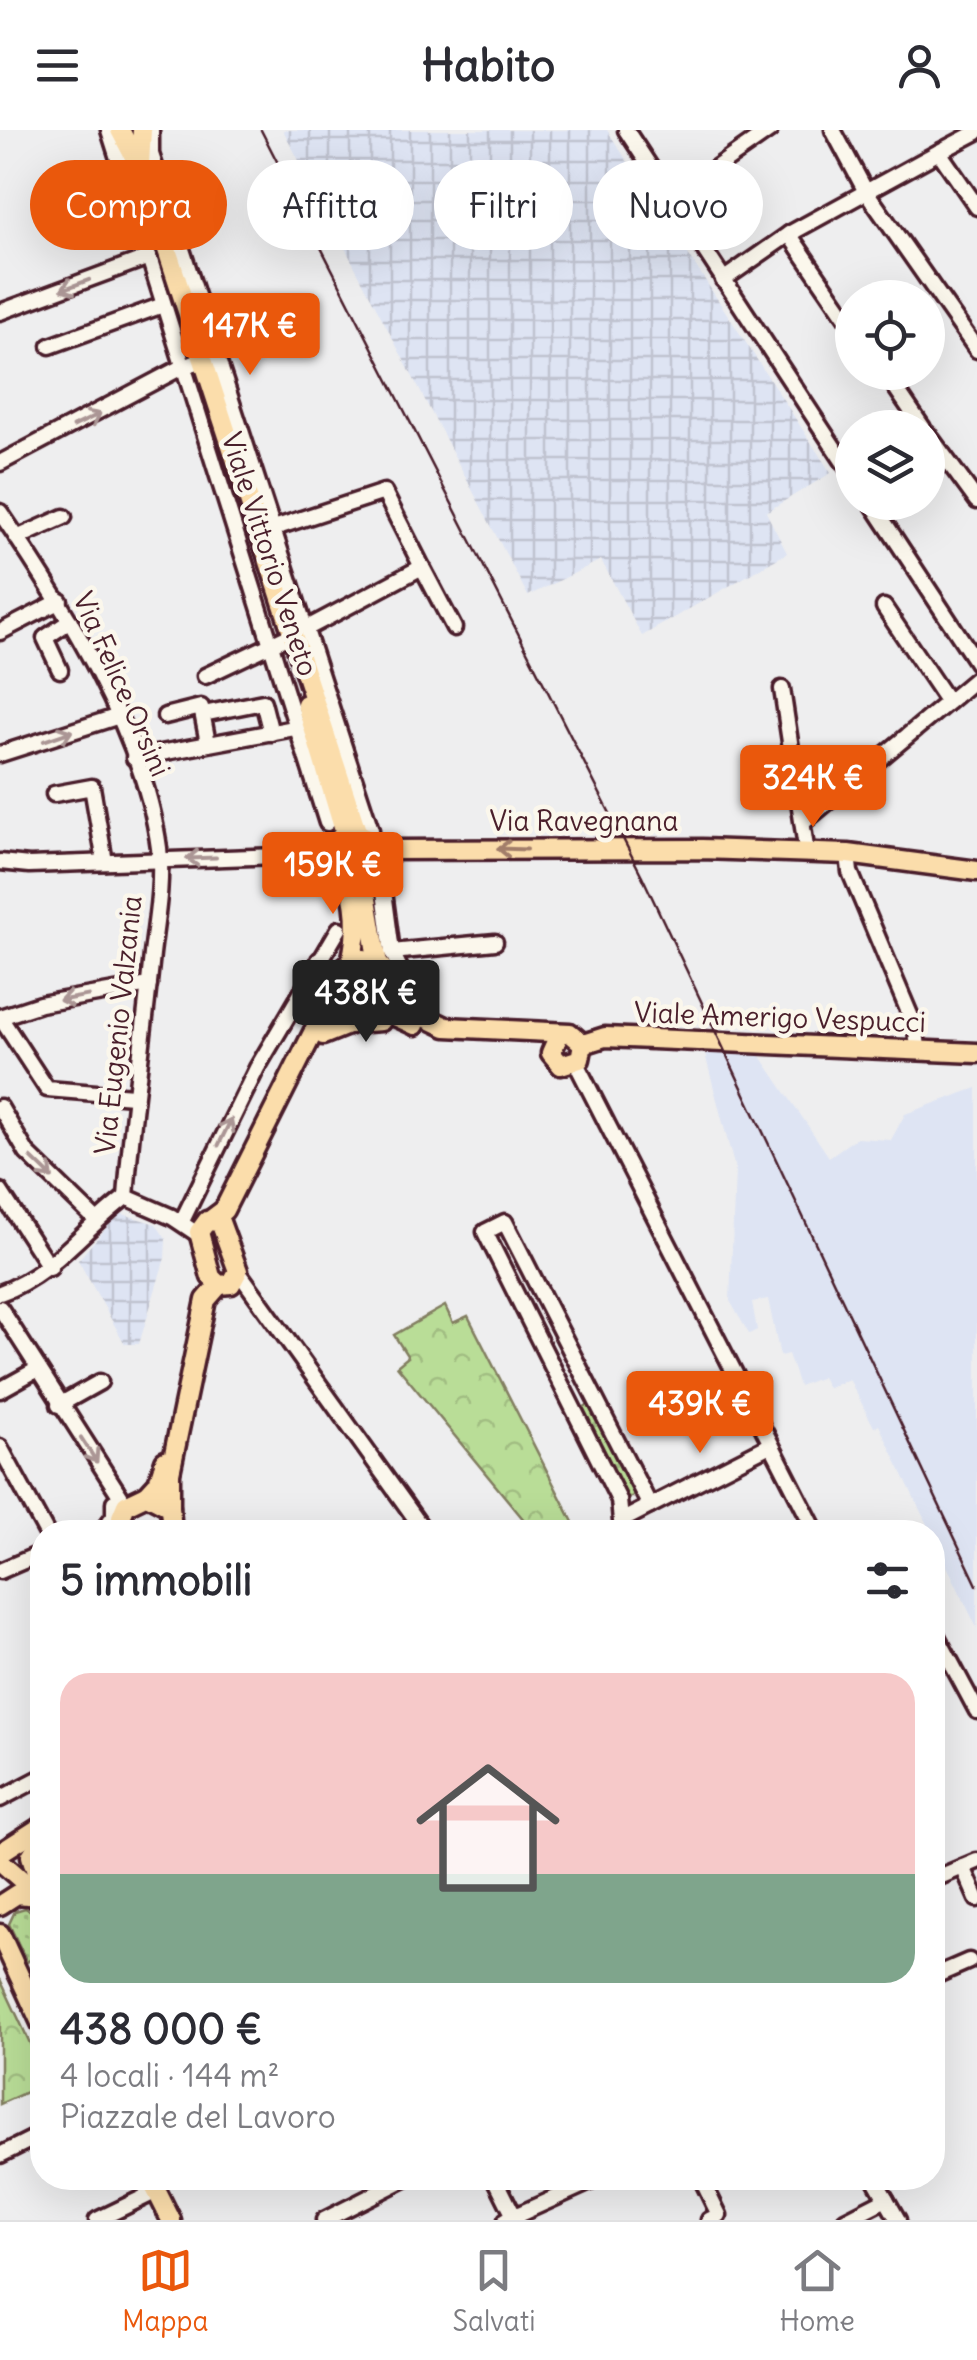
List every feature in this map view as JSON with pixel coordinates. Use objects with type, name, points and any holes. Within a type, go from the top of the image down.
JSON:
[{"type":"main road","name":"Viale Vittorio Veneto","points":[[120,130],[135,160]]},
{"type":"main road","name":"Viale Vittorio Veneto","points":[[140,160],[142,130]]},
{"type":"main road","name":"Viale Vittorio Veneto","points":[[170,250],[211,358],[282,606],[296,634],[316,722],[361,836]]},
{"type":"main road","name":"Viale Vittorio Veneto","points":[[316,722],[346,774],[361,836]]},
{"type":"main road","points":[[210,1225],[224,1210],[343,974],[357,938],[358,876],[370,862],[361,836],[333,854],[358,876],[385,958],[388,985],[405,1014]]},
{"type":"main road","name":"Via Ravegnana","points":[[361,836],[388,850],[644,847],[848,854],[977,871]]},
{"type":"main road","points":[[343,974],[362,959],[385,958]]},
{"type":"main road","points":[[343,974],[344,1002],[405,1014],[442,1034],[532,1036],[554,1041],[574,1034],[583,1044],[576,1063],[556,1062],[554,1041]]},
{"type":"main road","points":[[226,1278],[209,1258],[210,1225],[336,1014],[368,1008],[388,985]]},
{"type":"main road","points":[[323,1035],[353,1023],[405,1014]]},
{"type":"main road","name":"Viale Amerigo Vespucci","points":[[583,1044],[605,1037],[977,1053]]},
{"type":"main road","points":[[210,1225],[226,1278]]},
{"type":"main road","points":[[119,1520],[122,1500],[148,1494],[163,1471],[200,1299],[226,1278]]},
{"type":"main road","points":[[175,1520],[170,1473],[206,1300],[226,1278]]},
{"type":"main road","points":[[148,1494],[172,1520]]},
{"type":"main road","points":[[30,1835],[0,1857],[30,1886]]},
{"type":"main road","points":[[0,1904],[17,1894],[30,1895]]},
{"type":"main road","points":[[0,1934],[30,1999]]},
{"type":"main road","points":[[157,2190],[171,2220]]},
{"type":"street","name":"Viale Vittorio Veneto","points":[[109,130],[180,368],[272,644],[316,722],[326,823]]},
{"type":"street","name":"Viale Vittorio Veneto","points":[[151,130],[152,154],[211,358],[274,528],[296,634]]},
{"type":"street","points":[[626,130],[645,160]]},
{"type":"street","points":[[727,160],[770,130]]},
{"type":"street","points":[[833,130],[865,190],[977,350]]},
{"type":"street","points":[[723,280],[789,234],[977,132]]},
{"type":"street","points":[[939,152],[977,208]]},
{"type":"street","points":[[789,234],[835,301]]},
{"type":"street","points":[[703,250],[835,449]]},
{"type":"street","points":[[0,312],[149,257]]},
{"type":"street","points":[[50,346],[163,305]]},
{"type":"street","points":[[1,458],[180,368],[211,358]]},
{"type":"street","points":[[945,458],[977,502]]},
{"type":"street","points":[[274,528],[384,492],[454,628]]},
{"type":"street","name":"Via Felice Orsini","points":[[0,512],[60,601],[116,717],[134,758],[158,859]]},
{"type":"street","points":[[17,538],[64,517]]},
{"type":"street","points":[[882,520],[977,663]]},
{"type":"street","points":[[206,676],[296,634],[422,567]]},
{"type":"street","points":[[0,632],[60,601]]},
{"type":"street","points":[[884,607],[948,702]]},
{"type":"street","points":[[60,670],[45,638],[70,622]]},
{"type":"street","points":[[805,821],[977,678]]},
{"type":"street","points":[[782,690],[807,854]]},
{"type":"street","points":[[203,714],[263,702],[272,733]]},
{"type":"street","points":[[166,716],[201,706],[208,743]]},
{"type":"street","points":[[0,754],[116,717]]},
{"type":"street","points":[[134,758],[316,722]]},
{"type":"street","points":[[54,794],[92,787],[104,862]]},
{"type":"street","points":[[0,862],[333,854]]},
{"type":"street","points":[[848,854],[850,872],[916,1029],[918,1049]]},
{"type":"street","name":"Via Eugenio Valzania","points":[[126,1197],[158,859]]},
{"type":"street","points":[[178,1218],[257,1068],[339,929]]},
{"type":"street","points":[[405,1014],[413,995],[385,958],[495,942]]},
{"type":"street","points":[[319,960],[343,974]]},
{"type":"street","points":[[133,1096],[47,1089],[0,1017],[40,1004],[149,985]]},
{"type":"street","points":[[576,1063],[810,1520]]},
{"type":"street","points":[[0,1107],[26,1153],[96,1220]]},
{"type":"street","points":[[0,1191],[50,1268]]},
{"type":"street","points":[[0,1294],[29,1283],[50,1268],[96,1220],[126,1197],[178,1218],[210,1225]]},
{"type":"street","points":[[621,1520],[619,1500],[485,1232],[505,1222],[650,1506]]},
{"type":"street","points":[[226,1278],[258,1299],[416,1520]]},
{"type":"street","points":[[521,1303],[542,1292]]},
{"type":"street","points":[[0,1308],[59,1405],[117,1480],[122,1500]]},
{"type":"street","points":[[0,1390],[36,1370]]},
{"type":"street","points":[[59,1405],[100,1382]]},
{"type":"street","points":[[572,1405],[592,1391]]},
{"type":"street","points":[[623,1520],[770,1444]]},
{"type":"street","points":[[0,1447],[40,1520]]},
{"type":"street","points":[[109,1520],[115,1511],[117,1480]]},
{"type":"street","points":[[0,1571],[30,1558]]},
{"type":"street","points":[[945,1652],[977,1712]]},
{"type":"street","points":[[0,1799],[30,1783]]},
{"type":"street","points":[[945,1875],[970,1864],[977,1899]]},
{"type":"street","points":[[945,1971],[969,1961]]},
{"type":"street","points":[[0,2155],[30,2140]]},
{"type":"street","points":[[97,2220],[144,2190]]},
{"type":"street","points":[[324,2220],[384,2190]]},
{"type":"street","points":[[500,2190],[512,2219],[574,2190]]},
{"type":"street","points":[[707,2190],[719,2215],[709,2220]]},
{"type":"street","points":[[881,2190],[898,2220]]},
{"type":"street","points":[[845,2220],[886,2199]]},
{"type":"shaded area","points":[[283,130],[607,130],[627,160],[593,160],[593,250],[685,250],[831,473],[766,512],[787,553],[642,636],[601,560],[528,596],[346,250],[414,250],[414,160],[299,160]]},
{"type":"shaded area","points":[[756,1049],[829,1157],[856,1138],[891,1140],[905,1114],[977,1088],[977,1628],[945,1562],[945,1520],[925,1520],[879,1425],[874,1427],[849,1379],[828,1388],[822,1377],[799,1386],[788,1354],[780,1356],[768,1299],[752,1302],[757,1330],[749,1334],[730,1301],[735,1169],[705,1054]]},
{"type":"shaded area","points":[[119,1213],[156,1224],[166,1239],[165,1258],[139,1344],[125,1344],[78,1260]]},
{"type":"green space","points":[[363,967],[376,972],[381,985],[376,998],[363,1003],[350,998],[345,985],[350,972]]},
{"type":"green space","points":[[445,1306],[453,1323],[468,1316],[572,1520],[524,1520],[397,1366],[408,1357],[394,1335]]},
{"type":"green space","points":[[589,1404],[635,1491],[632,1497],[622,1497],[582,1415],[581,1409]]},
{"type":"green space","points":[[30,1910],[27,1962],[9,1924],[15,1911]]},
{"type":"green space","points":[[0,1979],[30,2043],[30,2090],[0,2104]]},
{"type":"railway","points":[[261,130],[642,876],[977,1585]]}]
